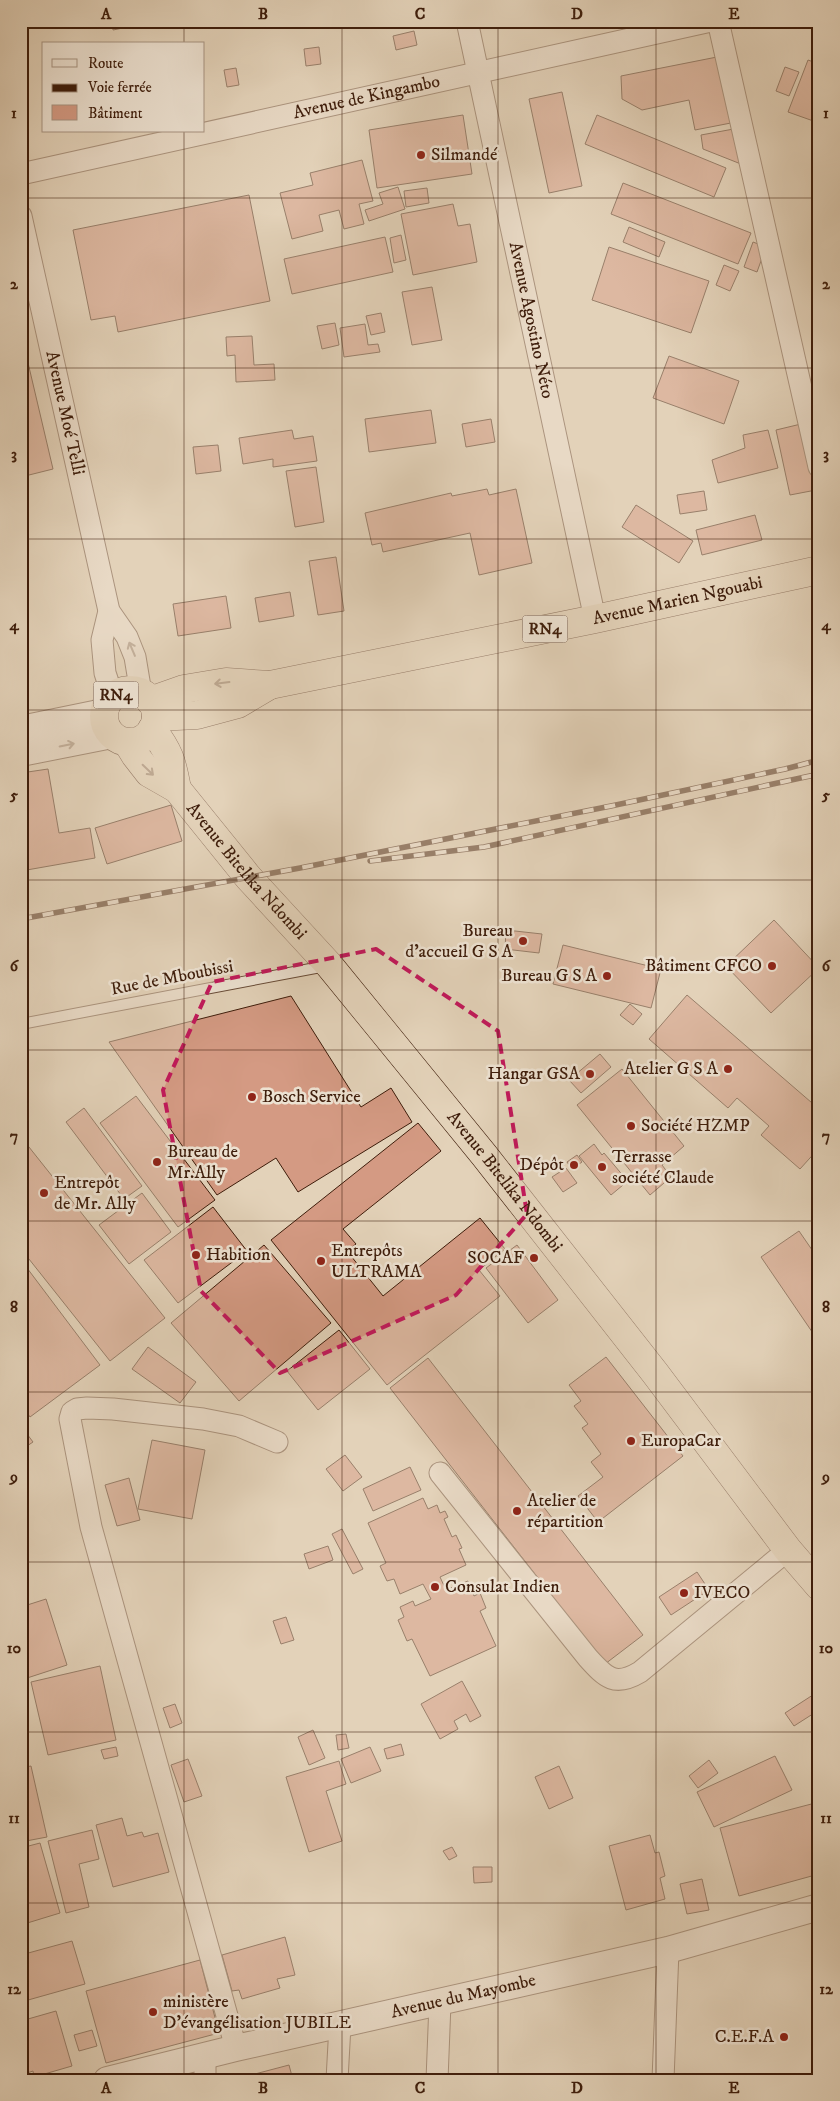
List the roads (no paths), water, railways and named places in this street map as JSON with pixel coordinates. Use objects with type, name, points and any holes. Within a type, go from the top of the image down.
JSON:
[{"type":"highway","name":"Avenue Marien Ngouabi","points":[[150,710],[197,715],[238,704],[270,684],[595,619],[819,570]]},
{"type":"highway","name":"RN4","points":[[128,690],[150,710],[172,761],[177,789],[149,773],[135,755],[114,721],[120,692],[128,690]]},
{"type":"highway","name":"RN4","points":[[114,721],[144,738],[150,710]]},
{"type":"highway","name":"Avenue Bitelika Ndombi","points":[[177,789],[248,877],[329,965],[484,1155],[618,1326],[788,1550],[819,1586]]},
{"type":"street","name":"Avenue Agostino Néto","points":[[467,21],[595,619]]},
{"type":"street","name":"Avenue de Kingambo","points":[[21,174],[711,21]]},
{"type":"street","points":[[718,21],[819,467]]},
{"type":"street","name":"Avenue Moé Telli","points":[[21,216],[109,611],[127,637],[135,657],[150,710]]},
{"type":"street","name":"Avenue Moé Telli","points":[[109,611],[102,640],[105,673],[114,721]]},
{"type":"street","points":[[21,729],[114,721]]},
{"type":"street","points":[[21,753],[114,721]]},
{"type":"street","points":[[236,2048],[92,1527],[70,1419],[72,1412],[77,1408],[171,1414],[239,1426],[277,1442]]},
{"type":"street","points":[[440,1473],[588,1658],[609,1678],[617,1680],[624,1680],[640,1672],[788,1550]]},
{"type":"street","name":"Avenue du Mayombe","points":[[107,2080],[205,2068],[236,2048],[668,1950],[819,1907]]},
{"type":"street","points":[[663,2080],[668,1950]]},
{"type":"street","points":[[437,2080],[440,2003]]},
{"type":"street","points":[[337,2080],[340,2025]]},
{"type":"lane","name":"Rue de Mboubissi","points":[[21,1024],[329,965]]},
{"type":"railway","points":[[21,919],[300,868],[611,806],[819,760]]},
{"type":"railway","points":[[370,861],[484,847],[819,774]]},
{"type":"place","name":"Silmandé","points":[[421,155]]},
{"type":"place","name":"Bureau d'accueil G S A","points":[[523,941]]},
{"type":"place","name":"Bâtiment CFCO","points":[[772,966]]},
{"type":"place","name":"Bureau G S A","points":[[607,976]]},
{"type":"place","name":"Atelier G S A","points":[[728,1069]]},
{"type":"place","name":"Hangar GSA","points":[[590,1074]]},
{"type":"place","name":"Bosch Service","points":[[252,1097]]},
{"type":"place","name":"Société HZMP","points":[[631,1126]]},
{"type":"place","name":"Bureau de Mr.Ally","points":[[157,1162]]},
{"type":"place","name":"Dépôt","points":[[574,1165]]},
{"type":"place","name":"Terrasse société Claude","points":[[602,1167]]},
{"type":"place","name":"Entrepôt de Mr. Ally","points":[[44,1193]]},
{"type":"place","name":"Habition","points":[[196,1255]]},
{"type":"place","name":"SOCAF","points":[[534,1258]]},
{"type":"place","name":"Entrepôts ULTRAMA","points":[[321,1261]]},
{"type":"place","name":"EuropaCar","points":[[631,1441]]},
{"type":"place","name":"Atelier de répartition","points":[[517,1511]]},
{"type":"place","name":"Consulat Indien","points":[[435,1587]]},
{"type":"place","name":"IVECO","points":[[684,1593]]},
{"type":"place","name":"ministère D'évangélisation JUBILE","points":[[153,2012]]},
{"type":"place","name":"C.E.F.A","points":[[784,2037]]}]
